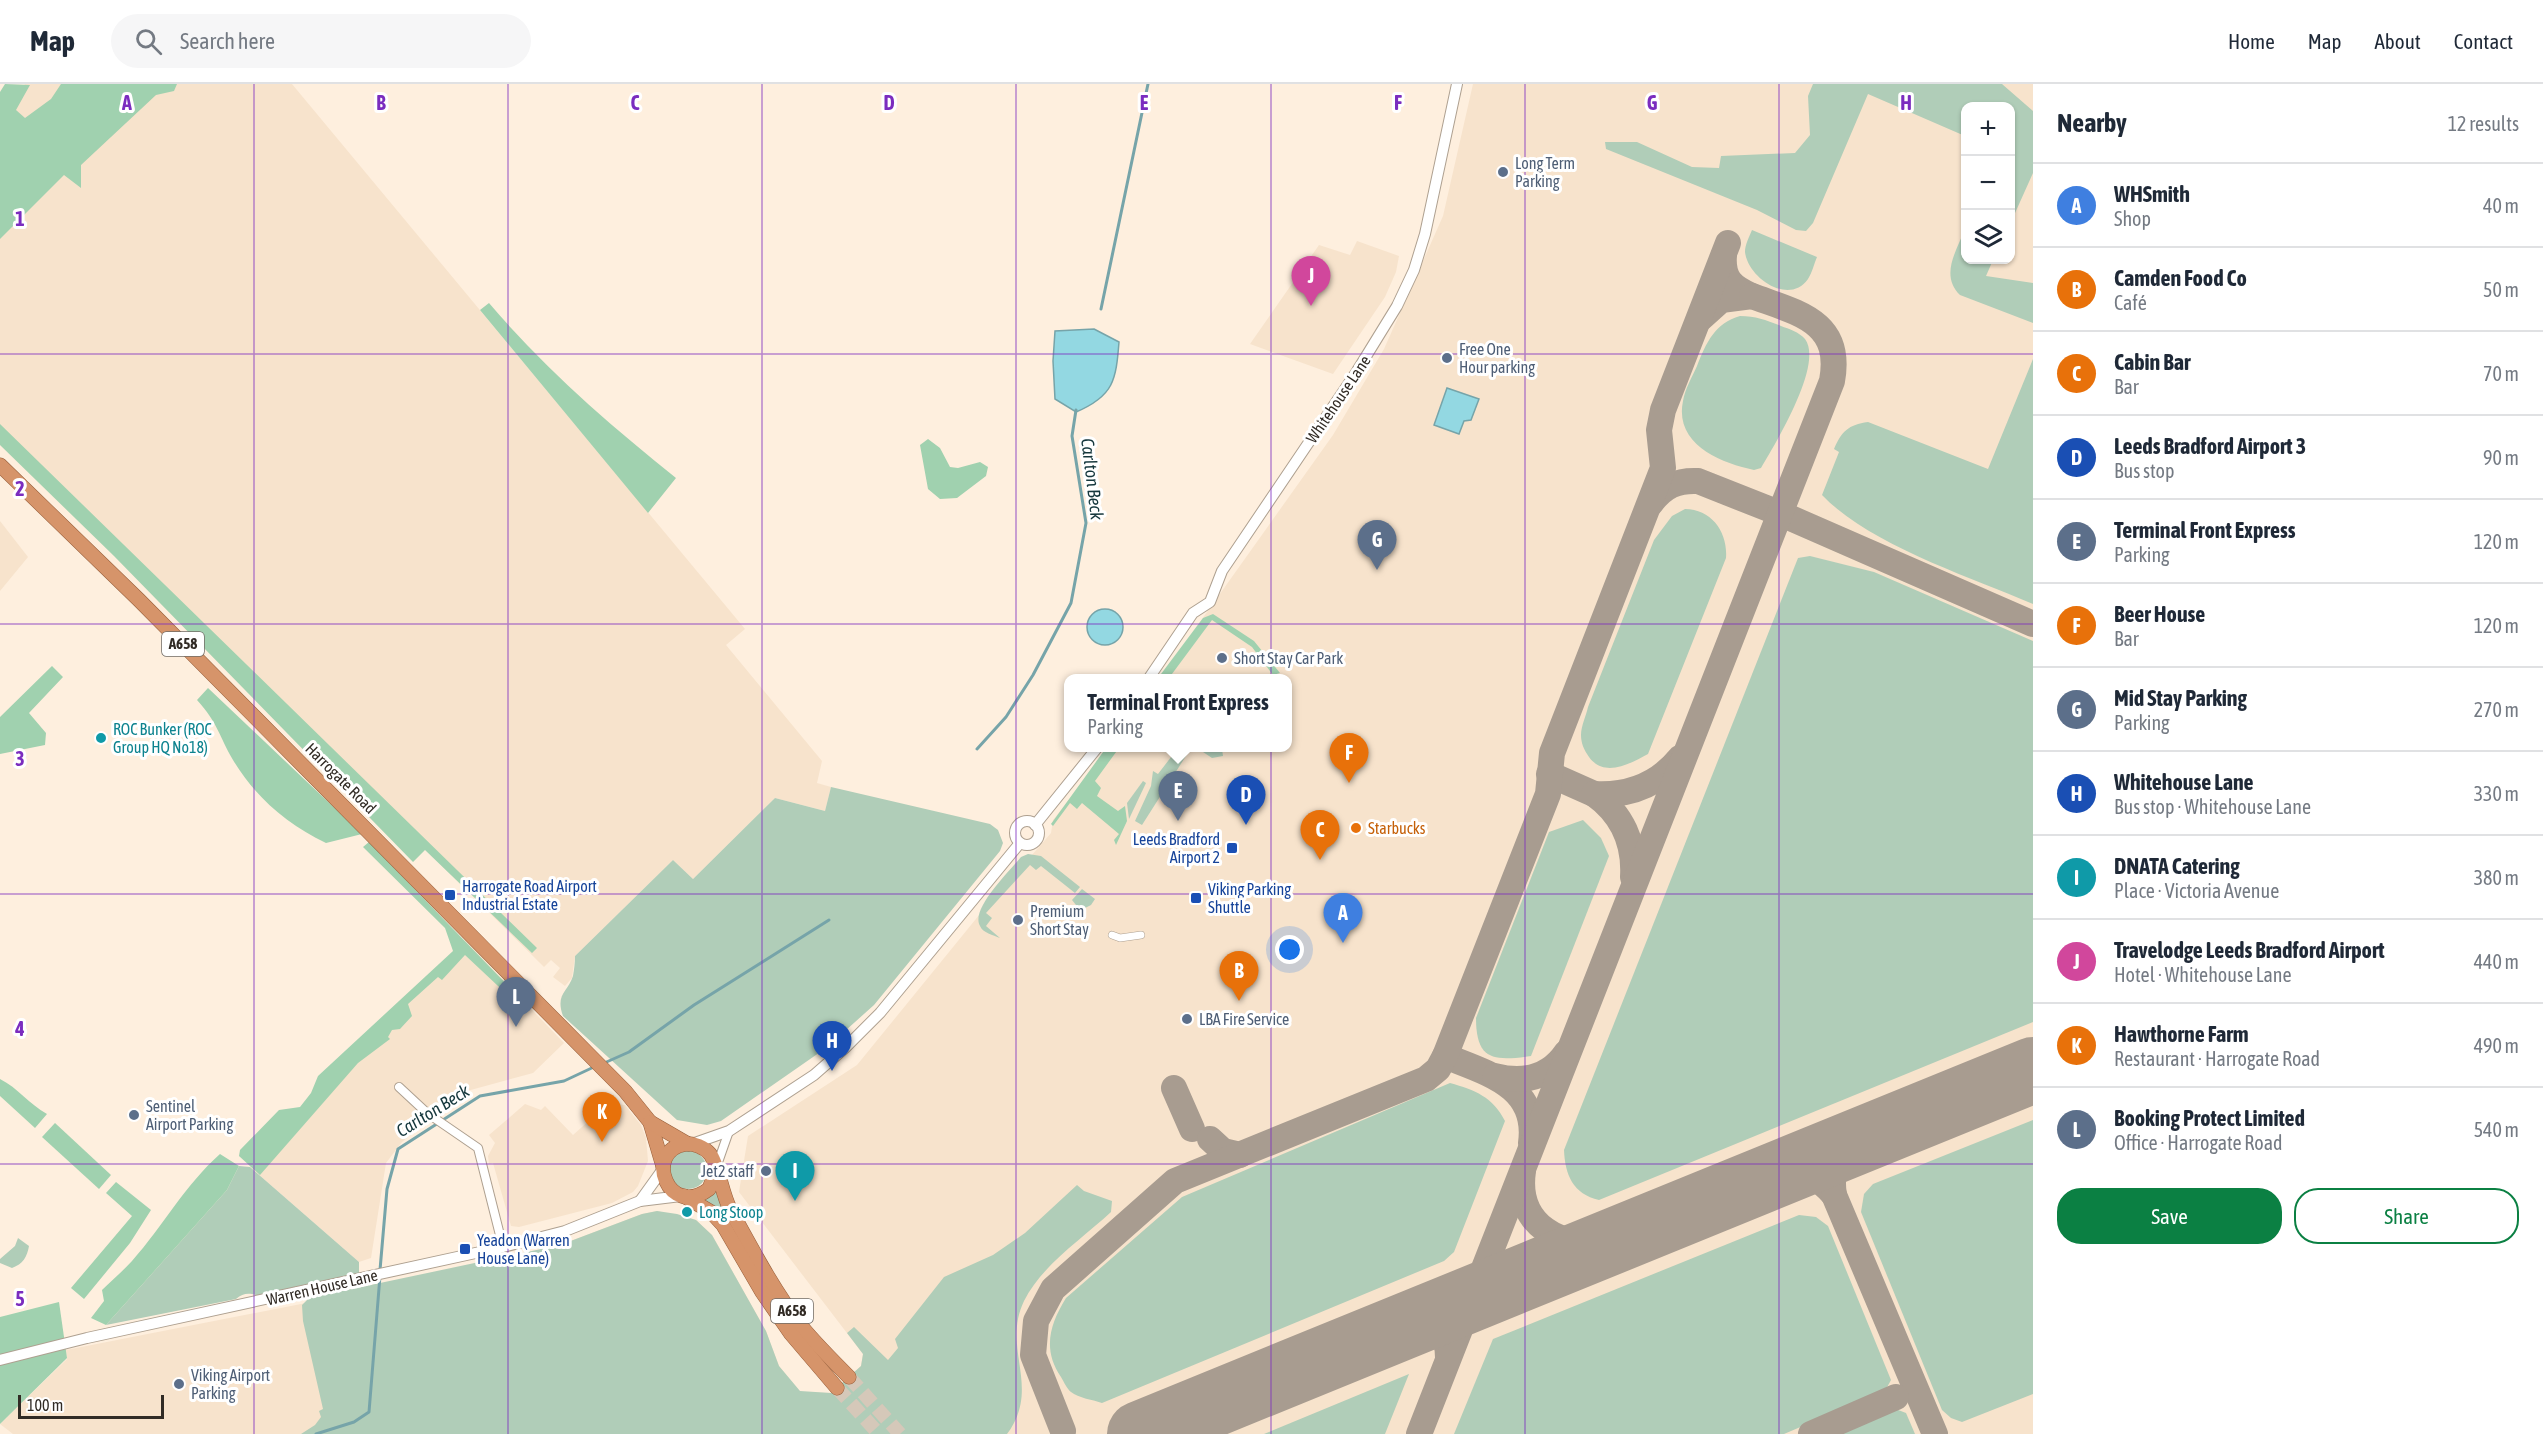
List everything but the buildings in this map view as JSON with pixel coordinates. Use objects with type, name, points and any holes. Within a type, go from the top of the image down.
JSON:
[{"type":"highway","name":"Harrogate Road","points":[[0,465],[139,600],[626,1091],[650,1122],[663,1168]]},
{"type":"highway","name":"Harrogate Road","points":[[650,1122],[690,1144]]},
{"type":"highway","points":[[690,1144],[710,1154],[716,1170],[714,1181],[702,1194],[682,1196],[666,1183],[663,1168],[673,1150],[690,1144]]},
{"type":"highway","name":"A658","points":[[716,1170],[726,1201],[774,1285],[802,1326],[849,1377]]},
{"type":"highway","name":"A658","points":[[682,1196],[711,1212],[723,1225],[762,1292],[791,1334],[837,1388]]},
{"type":"highway","points":[[762,1292],[774,1285]]},
{"type":"street","name":"Whitehouse Lane","points":[[1152,674],[1193,613],[1210,602],[1222,572],[1357,371],[1397,306],[1414,270],[1425,234],[1457,84]]},
{"type":"street","points":[[1035,825],[1093,752]]},
{"type":"street","points":[[1028,822],[1035,825],[1038,831],[1035,842],[1025,845],[1020,843],[1015,834],[1018,825],[1028,822]]},
{"type":"street","points":[[690,1144],[729,1131],[814,1075],[846,1047],[880,1013],[1020,843]]},
{"type":"street","points":[[1112,935],[1120,938],[1141,935]]},
{"type":"street","points":[[399,1087],[427,1113],[478,1148],[503,1246]]},
{"type":"street","points":[[716,1170],[729,1131]]},
{"type":"street","points":[[640,1201],[663,1168]]},
{"type":"street","name":"Warren House Lane","points":[[0,1360],[87,1338],[503,1246],[565,1230],[640,1201],[682,1196]]},
{"type":"shaded area","points":[[25,84],[292,84],[745,629],[726,645],[822,761],[817,783],[831,787],[825,811],[775,798],[693,879],[673,860],[575,956],[572,978],[565,986],[553,977],[560,968],[551,960],[544,967],[0,428],[0,127]]},
{"type":"shaded area","points":[[1473,84],[2033,84],[2033,1434],[13,1434],[0,1424],[67,1359],[66,1350],[423,1280],[440,1273],[560,1245],[642,1214],[657,1211],[696,1220],[712,1235],[766,1331],[779,1366],[800,1392],[831,1393],[861,1366],[863,1354],[739,1192],[748,1136],[857,1065],[1024,860],[1032,855],[1051,833],[1053,820],[1107,752],[1292,752],[1292,674],[1163,674],[1333,435],[1384,349],[1443,216]]},
{"type":"shaded area","points":[[1357,241],[1399,256],[1396,272],[1385,297],[1333,374],[1250,344],[1319,245],[1350,255]]},
{"type":"shaded area","points":[[0,521],[28,557],[0,591]]},
{"type":"shaded area","points":[[465,940],[564,1043],[533,1073],[467,1091],[402,1142],[386,1163],[371,1258],[359,1262],[250,1167]]},
{"type":"shaded area","points":[[609,1103],[625,1105],[641,1125],[646,1138],[648,1161],[638,1186],[633,1192],[612,1203],[519,1227],[511,1226],[493,1163],[489,1164],[488,1156],[495,1143],[489,1135],[525,1104],[541,1110],[545,1106],[573,1135]]},
{"type":"green space","points":[[5,84],[30,85],[16,110],[25,118],[51,99],[61,84],[177,84],[174,91],[156,95],[81,165],[81,188],[64,175],[0,239],[0,92]]},
{"type":"green space","points":[[1813,84],[2002,84],[2033,111],[2033,173],[2015,213],[2015,102],[1961,102],[1961,134],[1868,94],[1813,223],[1806,231],[1796,230],[1757,210],[1606,149],[1605,142],[1637,142],[1692,167],[1719,168],[1721,156],[1795,153],[1810,135],[1808,96]]},
{"type":"green space","points":[[1752,230],[1817,257],[1808,279],[1800,287],[1791,290],[1781,289],[1770,285],[1753,271],[1745,252]]},
{"type":"green space","points":[[1961,238],[1961,264],[1991,264],[1986,276],[2033,283],[2033,323],[1960,295],[1951,279],[1950,271]]},
{"type":"green space","points":[[489,303],[532,351],[578,395],[676,478],[648,513],[480,310]]},
{"type":"green space","points":[[1740,316],[1761,319],[1800,334],[1805,339],[1809,351],[1808,366],[1795,404],[1761,468],[1754,470],[1727,462],[1702,449],[1686,429],[1682,416],[1685,392],[1712,335],[1731,319]]},
{"type":"green space","points":[[2033,359],[2033,604],[1921,558],[1893,544],[1842,513],[1822,495],[1839,452],[1834,449],[1840,438],[1851,427],[1868,422],[1988,469]]},
{"type":"green space","points":[[0,424],[537,948],[532,953],[425,850],[413,862],[114,556],[0,445]]},
{"type":"green space","points":[[928,439],[940,448],[950,467],[958,468],[980,462],[988,467],[986,476],[957,498],[940,499],[928,489],[920,445]]},
{"type":"green space","points":[[1685,509],[1703,513],[1716,524],[1724,540],[1726,558],[1648,754],[1625,765],[1602,767],[1589,757],[1582,741],[1582,728],[1588,707],[1654,540],[1672,516]]},
{"type":"green space","points":[[1810,556],[1874,572],[2033,641],[2033,1022],[1599,1200],[1590,1197],[1572,1182],[1566,1168],[1564,1150],[1798,558]]},
{"type":"green space","points":[[1213,614],[1254,641],[1280,673],[1272,674],[1252,647],[1212,620],[1172,674],[1161,674],[1203,618]]},
{"type":"green space","points":[[52,666],[63,677],[29,713],[46,733],[45,745],[0,754],[0,717]]},
{"type":"green space","points":[[208,688],[362,834],[326,843],[298,827],[262,798],[242,774],[214,723],[197,700]]},
{"type":"green space","points":[[1103,752],[1116,752],[1095,781],[1101,788],[1097,796],[1118,811],[1125,806],[1127,821],[1116,845],[1114,840],[1119,834],[1082,803],[1077,809],[1070,803],[1053,826],[1051,824]]},
{"type":"green space","points":[[1175,752],[1188,752],[1142,825],[1135,821],[1151,786],[1153,771],[1158,774]]},
{"type":"green space","points":[[1203,752],[1222,752],[1223,756],[1212,758]]},
{"type":"green space","points":[[1143,781],[1146,783],[1129,819],[1127,803]]},
{"type":"green space","points":[[831,787],[990,824],[998,830],[1003,843],[1000,851],[874,1005],[826,1048],[721,1121],[707,1125],[677,1120],[563,1016],[561,998],[573,976],[575,956],[673,860],[693,879],[775,798],[825,811]]},
{"type":"green space","points":[[1583,820],[1601,838],[1609,856],[1531,1056],[1497,1058],[1484,1050],[1479,1043],[1476,1018],[1549,832]]},
{"type":"green space","points":[[369,842],[519,997],[515,1002],[465,955],[442,980],[438,977],[408,1004],[412,1016],[400,1029],[392,1030],[388,1037],[390,1039],[358,1063],[260,1175],[239,1156],[240,1150],[279,1110],[300,1107],[311,1093],[318,1076],[453,951],[445,928],[363,847]]},
{"type":"green space","points":[[1028,854],[1041,856],[1080,887],[1075,893],[1041,866],[1036,870],[1030,865],[986,913],[992,918],[986,926],[1000,938],[988,934],[980,926],[978,919],[986,900],[1021,857]]},
{"type":"green space","points":[[1082,889],[1095,899],[1091,905],[1079,911],[1073,908],[1076,905],[1072,900]]},
{"type":"green space","points":[[0,1079],[47,1114],[35,1128],[0,1096]]},
{"type":"green space","points":[[1450,1083],[1489,1100],[1505,1121],[1454,1252],[1444,1261],[1102,1403],[1078,1396],[1068,1389],[1055,1367],[1050,1347],[1052,1327],[1066,1298],[1182,1197]]},
{"type":"green space","points":[[2033,1120],[2033,1394],[1962,1422],[1951,1418],[1942,1410],[1861,1212],[1864,1194],[1873,1184]]},
{"type":"green space","points":[[55,1123],[111,1175],[99,1189],[42,1137]]},
{"type":"green space","points":[[688,1151],[702,1156],[707,1170],[702,1184],[688,1189],[674,1184],[669,1170],[674,1156]]},
{"type":"green space","points":[[220,1154],[239,1166],[227,1190],[106,1325],[91,1318],[104,1301],[102,1290],[132,1261],[185,1192]]},
{"type":"green space","points":[[239,1166],[250,1167],[359,1262],[359,1273],[259,1296],[244,1294],[236,1299],[106,1325],[227,1190]]},
{"type":"green space","points":[[116,1182],[151,1210],[130,1243],[84,1299],[71,1288],[132,1216],[106,1193]]},
{"type":"green space","points":[[1077,1185],[1084,1191],[1112,1201],[1111,1212],[1052,1264],[1024,1301],[1018,1319],[1017,1335],[1022,1384],[1021,1400],[1017,1417],[1007,1434],[301,1434],[315,1425],[321,1417],[319,1411],[323,1409],[303,1321],[302,1305],[309,1298],[560,1245],[642,1214],[657,1211],[677,1214],[696,1220],[712,1235],[766,1331],[779,1366],[800,1391],[831,1393],[861,1366],[863,1354],[847,1333],[854,1327],[888,1360],[898,1348],[895,1339],[944,1277],[993,1255],[1025,1233]]},
{"type":"green space","points":[[717,1189],[763,1276],[703,1202]]},
{"type":"green space","points":[[1799,1215],[1816,1217],[1828,1226],[1891,1380],[1885,1391],[1784,1434],[1454,1434],[1493,1339]]},
{"type":"green space","points":[[18,1238],[29,1246],[24,1260],[12,1268],[0,1263],[0,1259],[15,1246]]},
{"type":"green space","points":[[59,1302],[67,1358],[0,1424],[0,1317]]},
{"type":"green space","points":[[1409,1374],[1385,1434],[1264,1434]]},
{"type":"green space","points":[[1893,1408],[1906,1413],[1915,1434],[1835,1434]]},
{"type":"water","points":[[1094,329],[1119,342],[1114,377],[1106,393],[1089,406],[1076,412],[1055,399],[1053,361],[1055,331]]},
{"type":"water","points":[[1447,388],[1479,399],[1471,420],[1464,421],[1459,434],[1434,425]]},
{"type":"water","points":[[1105,609],[1118,614],[1123,627],[1118,640],[1105,645],[1092,640],[1087,627],[1092,614]]},
{"type":"waterway","name":"Carlton Beck","points":[[1101,309],[1148,84]]},
{"type":"waterway","name":"Carlton Beck","points":[[977,749],[1006,717],[1033,675],[1071,603],[1086,523],[1072,436],[1076,410]]},
{"type":"waterway","name":"Carlton Beck","points":[[602,1064],[629,1052],[694,1005],[829,920]]},
{"type":"waterway","name":"Carlton Beck","points":[[380,1270],[387,1189],[398,1149],[480,1096],[564,1081],[596,1066]]},
{"type":"waterway","name":"Carlton Beck","points":[[316,1434],[354,1422],[369,1412],[380,1276]]},
{"type":"taxiway","points":[[1063,1431],[1033,1355],[1036,1321],[1053,1289],[1175,1181],[1426,1079],[1438,1069],[1548,794],[1552,753],[1663,468],[1659,430],[1663,410],[1728,243]]},
{"type":"taxiway","points":[[1701,318],[1721,300],[1752,296],[1730,281],[1725,270],[1724,255]]},
{"type":"taxiway","points":[[1419,1434],[1832,381],[1834,361],[1831,345],[1824,332],[1813,322],[1800,315],[1752,296]]},
{"type":"taxiway","points":[[1651,503],[1661,492],[1672,485],[1698,481],[1779,513],[2033,624]]},
{"type":"taxiway","points":[[1633,877],[1632,852],[1625,830],[1612,811],[1594,794],[1619,793],[1642,787],[1662,775],[1680,758]]},
{"type":"taxiway","points":[[1549,774],[1594,794]]},
{"type":"taxiway","points":[[1495,1076],[1516,1079],[1535,1077],[1552,1068],[1566,1053]]},
{"type":"taxiway","points":[[1445,1056],[1493,1076],[1507,1084],[1518,1095],[1527,1108],[1531,1124],[1531,1143]]},
{"type":"taxiway","points":[[1174,1088],[1192,1129]]},
{"type":"taxiway","points":[[1210,1139],[1223,1151],[1240,1155]]},
{"type":"taxiway","points":[[1777,1175],[1794,1173],[1809,1176],[1822,1183],[1834,1195],[1834,1171],[1844,1153],[1857,1142]]},
{"type":"taxiway","points":[[1523,1171],[1522,1190],[1526,1206],[1534,1220],[1545,1230],[1575,1242],[1609,1243]]},
{"type":"taxiway","points":[[1834,1195],[1935,1434]]},
{"type":"taxiway","points":[[1467,1320],[1484,1301],[1518,1280]]},
{"type":"taxiway","points":[[1425,1318],[1444,1308],[1474,1281]]},
{"type":"taxiway","points":[[1399,1328],[1426,1326],[1434,1329],[1444,1339],[1448,1358]]},
{"type":"taxiway","points":[[1198,1434],[1204,1417],[1234,1395]]},
{"type":"taxiway","points":[[1811,1434],[1896,1397]]},
{"type":"taxiway","points":[[1143,1432],[1175,1428],[1189,1434]]},
{"type":"runway","points":[[1140,1434],[2033,1070]]},
{"type":"tunnel","points":[[849,1377],[900,1434]]},
{"type":"tunnel","points":[[837,1388],[879,1434]]},
{"type":"place","name":"Long Term Parking","points":[[1503,172]]},
{"type":"place","name":"Travelodge Leeds Bradford Airport","points":[[1311,306]]},
{"type":"place","name":"Free One Hour parking","points":[[1447,358]]},
{"type":"place","name":"Mid Stay Parking","points":[[1377,570]]},
{"type":"place","name":"Short Stay Car Park","points":[[1222,658]]},
{"type":"place","name":"ROC Bunker (ROC Group HQ No18)","points":[[101,738]]},
{"type":"place","name":"Beer House","points":[[1349,783]]},
{"type":"place","name":"Terminal Front Express","points":[[1178,821]]},
{"type":"place","name":"Leeds Bradford Airport 3","points":[[1246,825]]},
{"type":"place","name":"Starbucks","points":[[1356,828]]},
{"type":"place","name":"Leeds Bradford Airport 2","points":[[1232,848]]},
{"type":"place","name":"Cabin Bar","points":[[1320,860]]},
{"type":"place","name":"Harrogate Road Airport Industrial Estate","points":[[450,895]]},
{"type":"place","name":"Viking Parking Shuttle","points":[[1196,898]]},
{"type":"place","name":"Premium Short Stay","points":[[1018,920]]},
{"type":"place","name":"WHSmith","points":[[1343,943]]},
{"type":"place","name":"Camden Food Co","points":[[1239,1001]]},
{"type":"place","name":"LBA Fire Service","points":[[1187,1019]]},
{"type":"place","name":"Booking Protect Limited","points":[[516,1027]]},
{"type":"place","name":"Whitehouse Lane","points":[[832,1071]]},
{"type":"place","name":"Sentinel Airport Parking","points":[[134,1115]]},
{"type":"place","name":"Hawthorne Farm","points":[[602,1142]]},
{"type":"place","name":"Jet2 staff","points":[[766,1171]]},
{"type":"place","name":"DNATA Catering","points":[[795,1201]]},
{"type":"place","name":"Long Stoop","points":[[687,1212]]},
{"type":"place","name":"Yeadon (Warren House Lane)","points":[[465,1249]]},
{"type":"place","name":"Viking Airport Parking","points":[[179,1384]]}]
